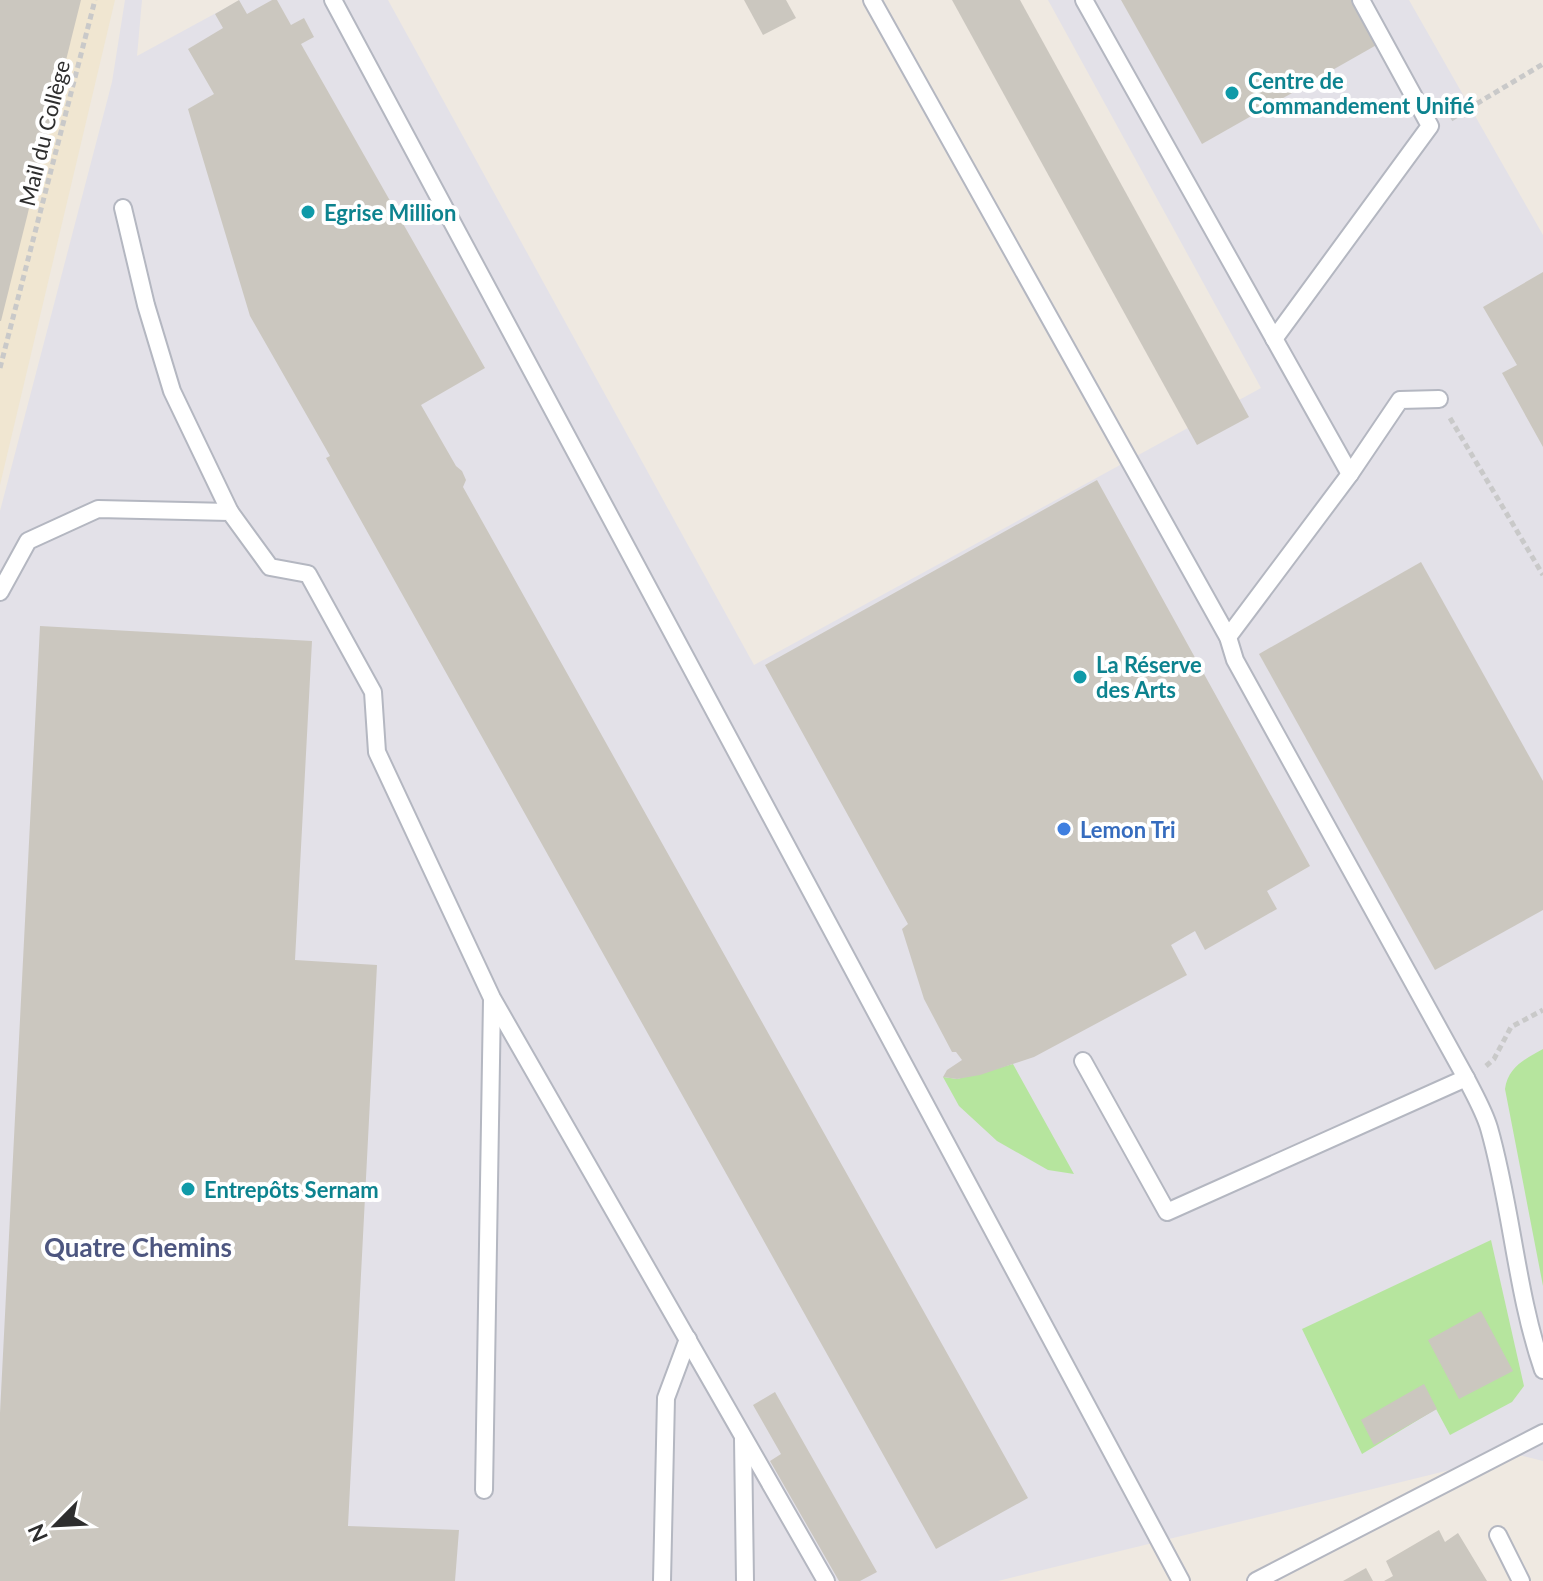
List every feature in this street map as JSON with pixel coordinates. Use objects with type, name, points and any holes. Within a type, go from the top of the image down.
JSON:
[{"type":"lane","points":[[333,0],[1181,1581]]},
{"type":"lane","points":[[872,0],[1228,637],[1235,660],[1466,1078],[1488,1125],[1507,1202],[1527,1316],[1543,1370]]},
{"type":"lane","points":[[1084,0],[1350,474]]},
{"type":"lane","points":[[1274,339],[1430,126],[1361,0]]},
{"type":"lane","points":[[123,208],[167,378],[230,512],[270,567],[308,574],[373,692],[377,752],[492,998],[826,1581]]},
{"type":"lane","points":[[1228,637],[1350,474],[1400,400],[1439,399]]},
{"type":"lane","points":[[0,592],[28,541],[98,509],[230,512]]},
{"type":"lane","points":[[484,1490],[492,998]]},
{"type":"lane","points":[[1083,1061],[1167,1212],[1466,1078]]},
{"type":"lane","points":[[662,1581],[666,1398],[688,1339]]},
{"type":"lane","points":[[1256,1581],[1543,1433]]},
{"type":"lane","points":[[743,1436],[745,1581]]},
{"type":"lane","points":[[1498,1535],[1521,1581]]},
{"type":"path","name":"Mail du Collège","points":[[0,368],[95,0]]},
{"type":"path","points":[[1442,125],[1543,64]]},
{"type":"path","points":[[1439,399],[1543,575]]},
{"type":"path","points":[[1466,1078],[1494,1059],[1511,1027],[1543,1010]]},
{"type":"shaded area","points":[[0,0],[115,0],[0,485]]},
{"type":"shaded area","points":[[125,0],[142,0],[137,56],[240,0],[388,0],[754,665],[1261,388],[1048,0],[1409,0],[1543,235],[1543,1461],[1515,1454],[998,1581],[0,1581],[0,511],[112,82]]},
{"type":"green space","points":[[1543,1049],[1543,1286],[1505,1089],[1514,1069]]},
{"type":"green space","points":[[1013,1064],[1074,1174],[1048,1170],[997,1141],[959,1106],[943,1077],[957,1079]]},
{"type":"green space","points":[[1491,1240],[1524,1386],[1512,1402],[1450,1435],[1436,1409],[1362,1454],[1302,1329]]},
{"type":"building","points":[[0,0],[81,0],[1,321],[0,321]]},
{"type":"building","points":[[239,0],[247,14],[277,0],[291,25],[304,18],[314,37],[301,44],[485,368],[421,405],[456,466],[462,471],[466,480],[463,487],[1028,1498],[936,1549],[326,458],[330,456],[250,316],[188,109],[214,94],[188,49],[223,28],[215,14]]},
{"type":"building","points":[[744,0],[786,0],[796,18],[763,35]]},
{"type":"building","points":[[952,0],[1020,0],[1249,417],[1197,445]]},
{"type":"building","name":"Centre de Commandement Unifié","points":[[1121,0],[1355,0],[1380,43],[1202,144]]},
{"type":"building","points":[[1543,272],[1543,447],[1502,373],[1517,365],[1483,307]]},
{"type":"building","points":[[1097,480],[1310,866],[1267,891],[1277,909],[1205,950],[1195,931],[1171,945],[1187,975],[1034,1057],[980,1075],[957,1079],[943,1077],[947,1070],[962,1060],[956,1052],[952,1052],[924,999],[902,929],[908,924],[765,665]]},
{"type":"building","points":[[1421,562],[1543,781],[1543,910],[1435,970],[1259,654]]},
{"type":"building","name":"Entrepôts Sernam","points":[[40,626],[312,641],[295,960],[377,965],[348,1526],[459,1530],[455,1581],[0,1581],[0,1413]]},
{"type":"building","points":[[1481,1311],[1513,1371],[1459,1399],[1428,1340]]},
{"type":"building","points":[[1424,1384],[1437,1409],[1374,1445],[1361,1420]]},
{"type":"building","points":[[775,1392],[877,1572],[860,1581],[839,1581],[770,1461],[781,1454],[753,1405]]},
{"type":"building","points":[[1439,1530],[1445,1542],[1458,1533],[1487,1581],[1384,1581],[1393,1576],[1386,1561]]},
{"type":"building","points":[[1366,1568],[1373,1581],[1343,1581]]},
{"type":"place","name":"Centre de Commandement Unifié","points":[[1232,93]]},
{"type":"place","name":"Egrise Million","points":[[308,212]]},
{"type":"place","name":"La Réserve des Arts","points":[[1080,677]]},
{"type":"place","name":"Lemon Tri","points":[[1064,829]]},
{"type":"place","name":"Entrepôts Sernam","points":[[188,1189]]},
{"type":"district","name":"Quatre Chemins","points":[[138,1247]]}]
